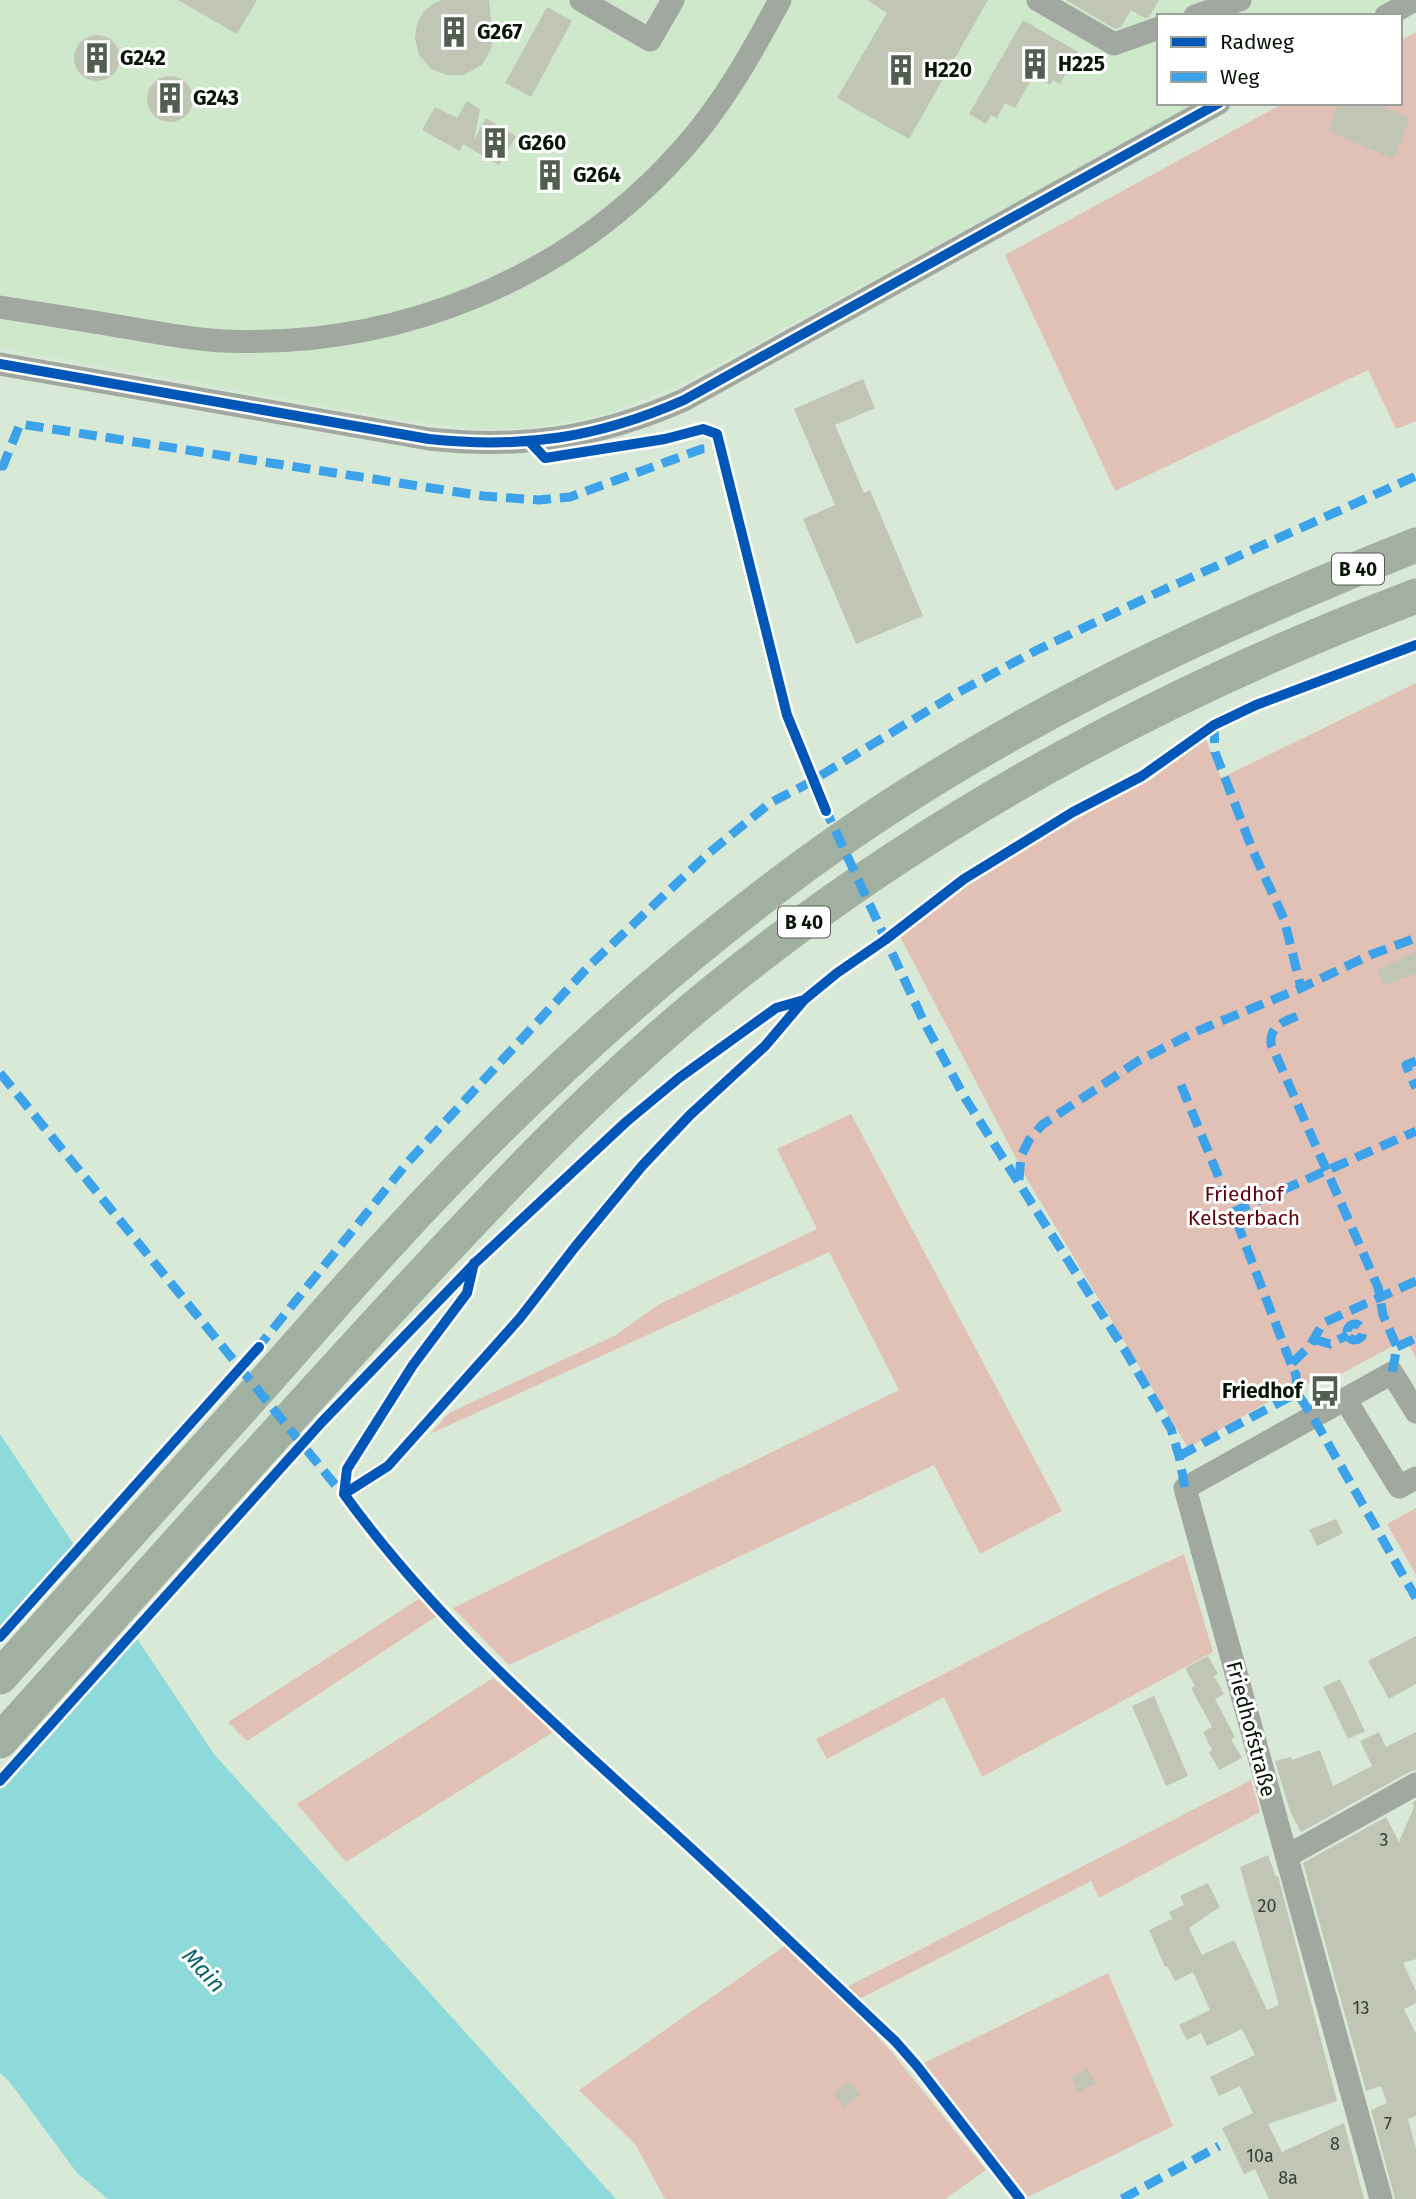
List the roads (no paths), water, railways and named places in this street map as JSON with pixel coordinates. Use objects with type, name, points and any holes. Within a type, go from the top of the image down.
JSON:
[{"type":"highway","name":"B 40","points":[[0,1677],[389,1242],[474,1155],[617,1018],[807,864],[897,803],[1066,703],[1147,662],[1299,592],[1416,545]]},
{"type":"highway","name":"B 40","points":[[0,1741],[304,1403],[555,1135],[618,1075],[713,992],[821,910],[922,840],[1069,753],[1212,681],[1416,596]]},
{"type":"street","points":[[581,0],[650,40],[673,0]]},
{"type":"street","points":[[0,307],[197,339],[251,342],[305,340],[353,332],[426,316],[492,292],[556,257],[650,185],[684,149],[715,107],[753,49],[780,0]]},
{"type":"street","points":[[1038,0],[1114,44],[1157,30]]},
{"type":"street","points":[[1201,14],[1240,0]]},
{"type":"street","points":[[1389,14],[1415,0]]},
{"type":"street","points":[[0,364],[429,439],[506,444],[590,433],[653,414],[684,400],[1215,105]]},
{"type":"street","name":"Friedhofstraße","points":[[1381,2199],[1185,1488],[1392,1373],[1416,1412]]},
{"type":"street","points":[[1345,1399],[1399,1487],[1416,1478]]},
{"type":"street","points":[[1287,1856],[1416,1784]]},
{"type":"water","name":"Main","points":[[0,1434],[214,1754],[616,2199],[108,2199],[77,2173],[9,2081],[0,2073]]},
{"type":"place","name":"G267","points":[[454,32]]},
{"type":"place","name":"G242","points":[[97,58]]},
{"type":"place","name":"H225","points":[[1035,64]]},
{"type":"place","name":"H220","points":[[901,70]]},
{"type":"place","name":"G243","points":[[170,98]]},
{"type":"place","name":"G260","points":[[495,143]]},
{"type":"place","name":"G264","points":[[550,175]]},
{"type":"place","name":"Friedhof","points":[[1325,1391]]},
{"type":"park label","name":"Friedhof Kelsterbach","points":[[1244,1206]]}]
